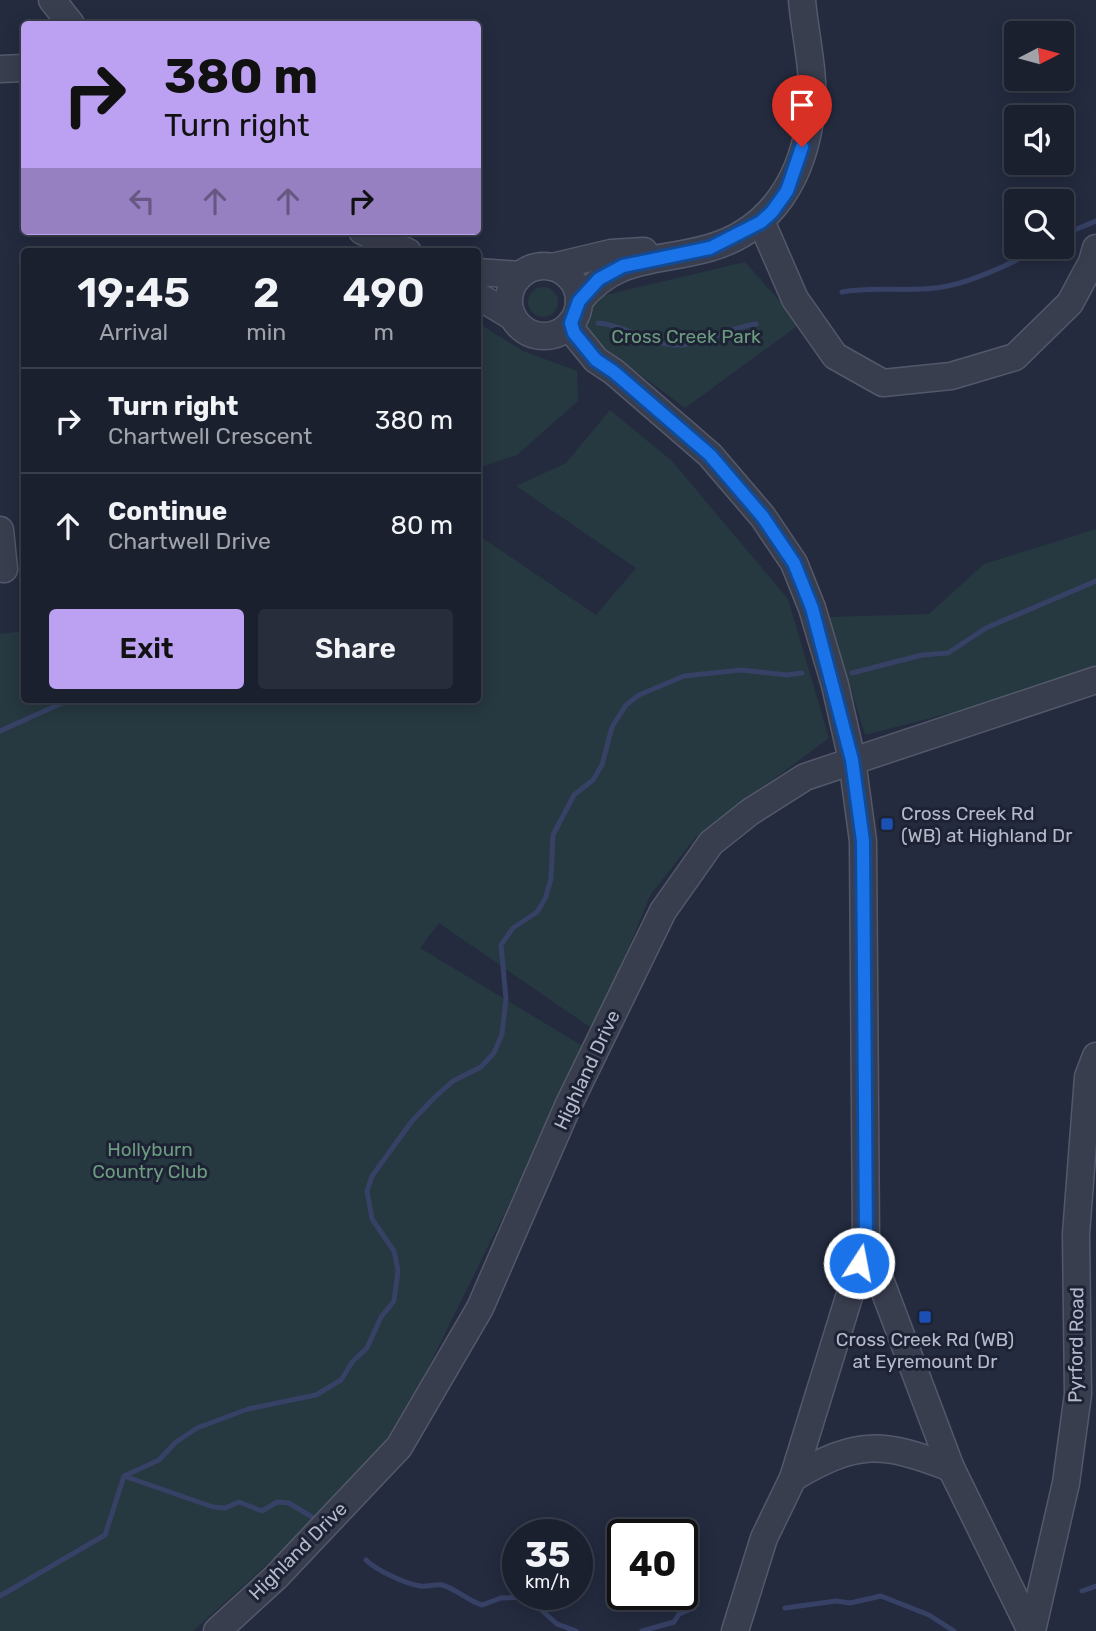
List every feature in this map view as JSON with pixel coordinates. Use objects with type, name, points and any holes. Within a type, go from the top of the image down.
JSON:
[{"type":"street","points":[[52,0],[69,21]]},
{"type":"street","points":[[541,336],[563,330],[599,279],[623,266],[710,248],[761,222],[772,212],[787,191],[811,112],[811,83],[802,0]]},
{"type":"street","points":[[0,69],[21,68]]},
{"type":"street","points":[[761,222],[795,299],[835,356],[883,383],[951,376],[1015,357],[1070,303],[1096,248]]},
{"type":"street","points":[[371,235],[399,248]]},
{"type":"street","points":[[513,317],[509,295],[520,275],[530,269],[552,267],[611,253],[677,253]]},
{"type":"street","points":[[552,267],[571,279],[575,312],[574,333],[596,360],[614,372],[710,455],[763,517],[794,563],[812,608],[852,760],[863,841],[866,1241],[793,1478],[764,1538],[735,1631]]},
{"type":"street","points":[[481,272],[520,275]]},
{"type":"street","points":[[481,298],[513,317],[520,326],[541,336],[562,351],[596,360]]},
{"type":"street","points":[[0,530],[4,569]]},
{"type":"street","name":"Highland Drive","points":[[217,1631],[276,1577],[399,1447],[480,1308],[568,1106],[663,911],[710,843],[750,812],[805,777],[1096,680]]},
{"type":"street","name":"Pyrford Road","points":[[1032,1631],[1066,1483],[1078,1394],[1076,1234],[1088,1077],[1096,1056]]},
{"type":"street","points":[[866,1241],[951,1468],[1032,1631]]},
{"type":"street","points":[[793,1478],[816,1464],[866,1447],[909,1452],[951,1468]]},
{"type":"green space","name":"Cross Creek Park","points":[[745,262],[800,324],[685,408],[582,331],[584,308],[593,298]]},
{"type":"green space","points":[[543,287],[554,291],[558,302],[554,313],[543,317],[532,313],[528,302],[532,291]]},
{"type":"green space","points":[[481,325],[523,351],[577,371],[578,401],[517,455],[481,467]]},
{"type":"green space","name":"Hollyburn Country Club","points":[[610,410],[672,461],[788,599],[829,738],[696,837],[651,894],[594,1030],[439,923],[420,948],[586,1048],[426,1372],[364,1477],[193,1631],[0,1631],[0,634],[21,631],[21,703],[481,703],[481,537],[596,615],[636,568],[516,486],[566,463]]},
{"type":"green space","points":[[1096,529],[1096,666],[970,708],[865,735],[829,617],[929,614],[984,564]]},
{"type":"waterway","points":[[1074,230],[1096,221]]},
{"type":"waterway","points":[[842,292],[948,286],[1019,259]]},
{"type":"waterway","points":[[598,323],[672,345],[701,341],[756,324]]},
{"type":"waterway","points":[[852,673],[922,655],[948,653],[986,628],[1096,581]]},
{"type":"waterway","points":[[0,1596],[105,1535],[124,1476],[159,1460],[176,1442],[197,1428],[248,1409],[316,1395],[341,1380],[353,1361],[367,1348],[381,1317],[394,1301],[398,1271],[394,1251],[372,1219],[367,1191],[372,1176],[412,1121],[435,1097],[453,1081],[481,1067],[494,1053],[502,1034],[506,999],[501,945],[513,928],[537,912],[545,899],[551,879],[553,835],[574,795],[593,780],[602,765],[612,727],[626,705],[639,695],[684,676],[741,670],[787,675],[802,673]]},
{"type":"waterway","points":[[0,731],[62,703]]},
{"type":"waterway","points":[[124,1476],[213,1507],[225,1508],[239,1502],[262,1511],[277,1502],[289,1503],[312,1517]]},
{"type":"waterway","points":[[366,1560],[399,1580],[420,1586],[442,1585],[482,1605],[501,1598],[527,1597],[557,1624],[576,1631]]},
{"type":"waterway","points":[[1082,1591],[1096,1586]]},
{"type":"waterway","points":[[785,1608],[836,1601],[850,1603],[881,1596],[929,1615],[954,1631]]},
{"type":"waterway","points":[[642,1631],[674,1622],[679,1614],[689,1610]]},
{"type":"place","name":"Cross Creek Rd (WB) at Highland Dr","points":[[887,824]]},
{"type":"place","name":"Cross Creek Rd (WB) at Eyremount Dr","points":[[925,1317]]},
{"type":"route","points":[[802,147],[787,191],[761,222],[710,248],[623,266],[599,279],[591,287],[579,301],[571,323],[574,333],[596,360],[614,372],[710,455],[763,517],[794,563],[812,608],[835,684],[852,760],[863,841],[866,933],[866,1241],[859,1263]]}]
